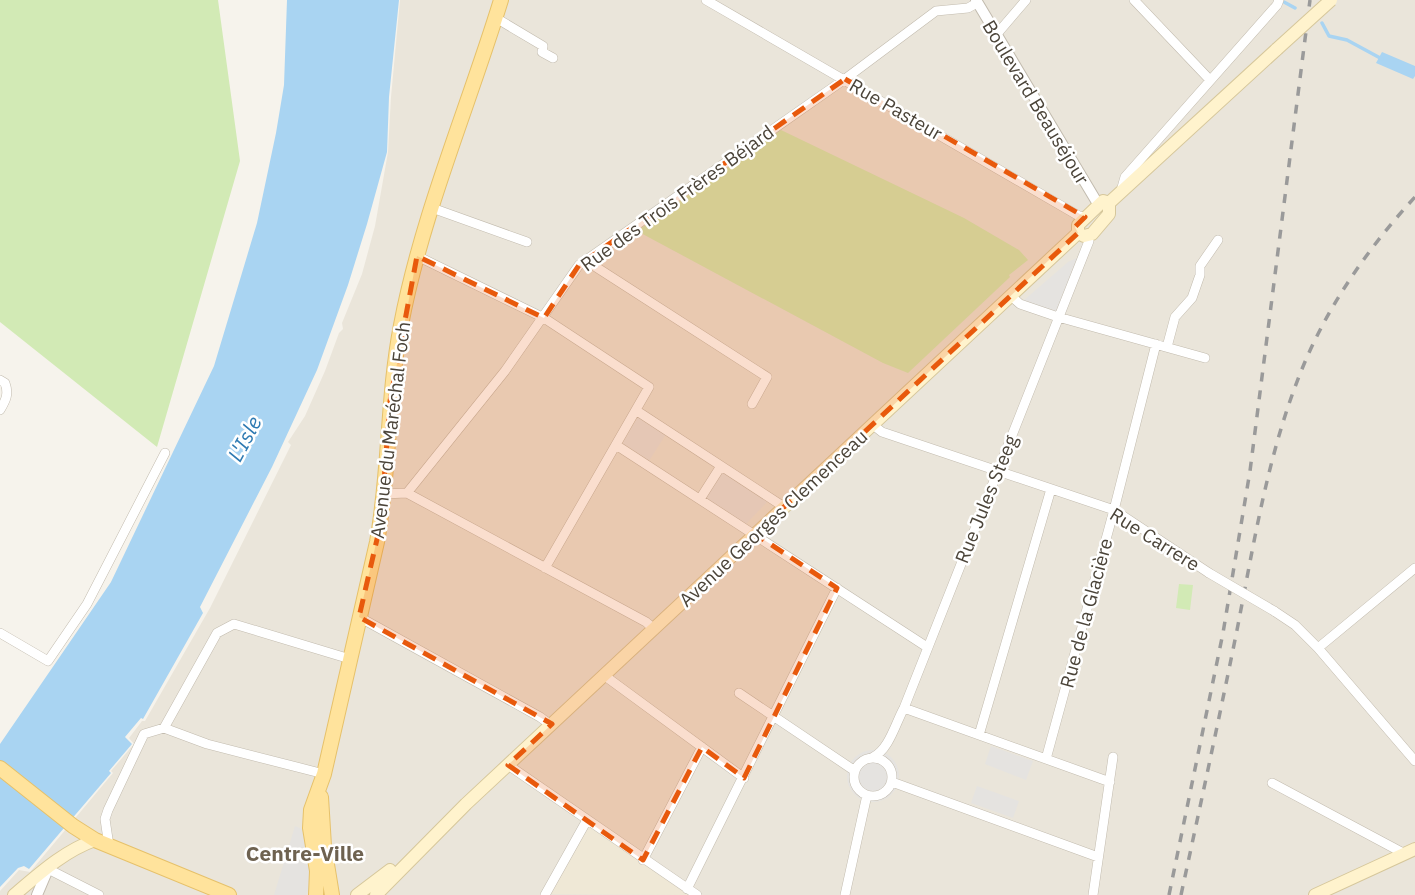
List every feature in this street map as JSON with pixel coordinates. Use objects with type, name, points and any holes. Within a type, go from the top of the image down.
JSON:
[{"type":"main road","name":"Avenue du Maréchal Foch","points":[[332,895],[328,882],[320,810],[323,779],[377,542],[390,401],[401,325],[417,256],[501,0]]},
{"type":"main road","name":"Avenue Georges Clemenceau","points":[[1083,234],[1078,225],[1085,217],[1120,192],[1331,0]]},
{"type":"main road","name":"Avenue Georges Clemenceau","points":[[376,895],[466,804],[1011,296],[1109,214],[1103,204]]},
{"type":"main road","points":[[0,768],[75,828],[95,840],[228,894]]},
{"type":"main road","name":"Avenue du Maréchal Foch","points":[[316,895],[317,871],[310,828],[311,810],[323,779]]},
{"type":"main road","name":"Avenue Georges Clemenceau","points":[[357,895],[383,877],[437,825],[466,804]]},
{"type":"main road","points":[[75,828],[75,848]]},
{"type":"main road","points":[[14,895],[75,848],[95,840]]},
{"type":"main road","points":[[1315,895],[1410,851]]},
{"type":"street","name":"Rue Pasteur","points":[[706,0],[1079,216],[1085,217]]},
{"type":"street","points":[[996,35],[1026,0]]},
{"type":"street","points":[[1135,0],[1210,80]]},
{"type":"street","name":"Avenue Georges Clemenceau","points":[[1120,192],[1125,177],[1279,0]]},
{"type":"street","name":"Rue des Trois Frères Béjard","points":[[407,493],[505,371],[579,265],[936,12],[968,8],[976,1]]},
{"type":"street","name":"Boulevard Beauséjour","points":[[976,1],[1103,204]]},
{"type":"street","points":[[496,18],[543,46],[542,52],[553,58]]},
{"type":"street","points":[[432,208],[527,242]]},
{"type":"street","name":"Rue Jules Steeg","points":[[873,757],[884,747],[904,708],[1089,242],[1083,234]]},
{"type":"street","points":[[1167,347],[1175,317],[1192,298],[1200,267],[1219,240]]},
{"type":"street","points":[[417,256],[544,318],[649,387],[545,568]]},
{"type":"street","points":[[585,260],[767,377],[752,404]]},
{"type":"street","points":[[1011,296],[1020,304],[1058,317],[1205,358]]},
{"type":"street","name":"Rue de la Glacière","points":[[1046,759],[1156,344]]},
{"type":"street","points":[[0,380],[5,383],[7,390],[7,398],[0,410]]},
{"type":"street","points":[[637,411],[784,507]]},
{"type":"street","name":"Rue Carrere","points":[[873,425],[883,432],[1114,510],[1209,573],[1296,625],[1415,761]]},
{"type":"street","points":[[616,445],[927,647]]},
{"type":"street","points":[[0,633],[48,661],[87,604],[165,453]]},
{"type":"street","points":[[700,499],[722,466]]},
{"type":"street","points":[[979,735],[1051,489]]},
{"type":"street","points":[[383,494],[407,493],[646,622],[654,629]]},
{"type":"street","points":[[1318,648],[1415,568]]},
{"type":"street","points":[[687,889],[837,588]]},
{"type":"street","points":[[359,617],[551,725]]},
{"type":"street","points":[[163,728],[217,633],[228,625],[234,624],[350,659]]},
{"type":"street","points":[[605,676],[744,778]]},
{"type":"street","points":[[739,693],[855,771]]},
{"type":"street","points":[[904,708],[1110,782]]},
{"type":"street","points":[[109,846],[105,819],[108,810],[144,734],[163,728],[323,779]]},
{"type":"street","points":[[643,860],[702,747]]},
{"type":"street","points":[[873,757],[887,763],[892,772],[892,782],[885,792],[873,796],[862,793],[855,783],[855,771],[862,761],[873,757]]},
{"type":"street","points":[[1093,895],[1113,757]]},
{"type":"street","points":[[508,765],[697,895]]},
{"type":"street","points":[[892,782],[1098,857]]},
{"type":"street","points":[[1272,783],[1410,851]]},
{"type":"street","points":[[845,895],[867,795]]},
{"type":"street","points":[[545,895],[587,820]]},
{"type":"street","points":[[39,894],[48,869],[99,895]]},
{"type":"highlighted area","points":[[845,79],[1085,217],[1075,227],[1078,233],[755,534],[837,588],[744,778],[702,747],[643,860],[508,765],[552,724],[359,617],[381,522],[390,401],[417,256],[544,318],[579,265]]},
{"type":"shaded area","points":[[400,0],[1415,0],[1415,895],[0,895],[0,891],[19,870],[30,872],[134,744],[129,738],[142,721],[145,721],[210,608],[291,445],[288,442],[305,416],[343,329],[342,323],[362,274],[375,226],[388,152]]},
{"type":"shaded area","points":[[1077,258],[1055,314],[1023,301],[1068,262]]},
{"type":"shaded area","points":[[638,417],[666,434],[649,461],[622,444]]},
{"type":"shaded area","points":[[723,469],[770,499],[745,525],[703,498]]},
{"type":"shaded area","points":[[991,746],[1033,761],[1026,780],[985,764]]},
{"type":"shaded area","points":[[873,750],[892,757],[899,776],[892,795],[873,802],[854,795],[847,776],[854,757]]},
{"type":"shaded area","points":[[977,786],[1019,801],[1013,818],[971,803]]},
{"type":"shaded area","points":[[587,825],[691,895],[550,894]]},
{"type":"shaded area","points":[[295,826],[302,829],[311,885],[306,895],[274,895]]},
{"type":"green space","points":[[0,0],[218,0],[240,161],[157,447],[0,322]]},
{"type":"green space","points":[[781,130],[964,218],[1019,250],[1028,260],[1009,275],[1010,277],[908,373],[883,363],[637,231]]},
{"type":"green space","points":[[1179,584],[1193,585],[1190,610],[1176,608]]},
{"type":"water","name":"L'Isle","points":[[287,0],[399,0],[389,97],[387,152],[348,285],[317,370],[272,467],[200,607],[203,613],[143,719],[141,718],[125,737],[132,744],[109,771],[111,773],[29,869],[24,866],[18,868],[0,887],[0,744],[111,582],[214,366],[257,223],[276,133],[284,85]]},
{"type":"water","points":[[1382,52],[1415,66],[1413,79],[1376,63]]},
{"type":"waterway","points":[[1284,2],[1295,8]]},
{"type":"waterway","points":[[1322,23],[1329,36],[1347,40],[1382,59]]},
{"type":"railway","points":[[1169,895],[1223,633],[1250,471],[1310,0]]},
{"type":"railway","points":[[1181,895],[1263,498],[1290,400],[1312,345],[1337,300],[1366,257],[1415,197]]},
{"type":"district","name":"Centre-Ville","points":[[305,854]]}]
